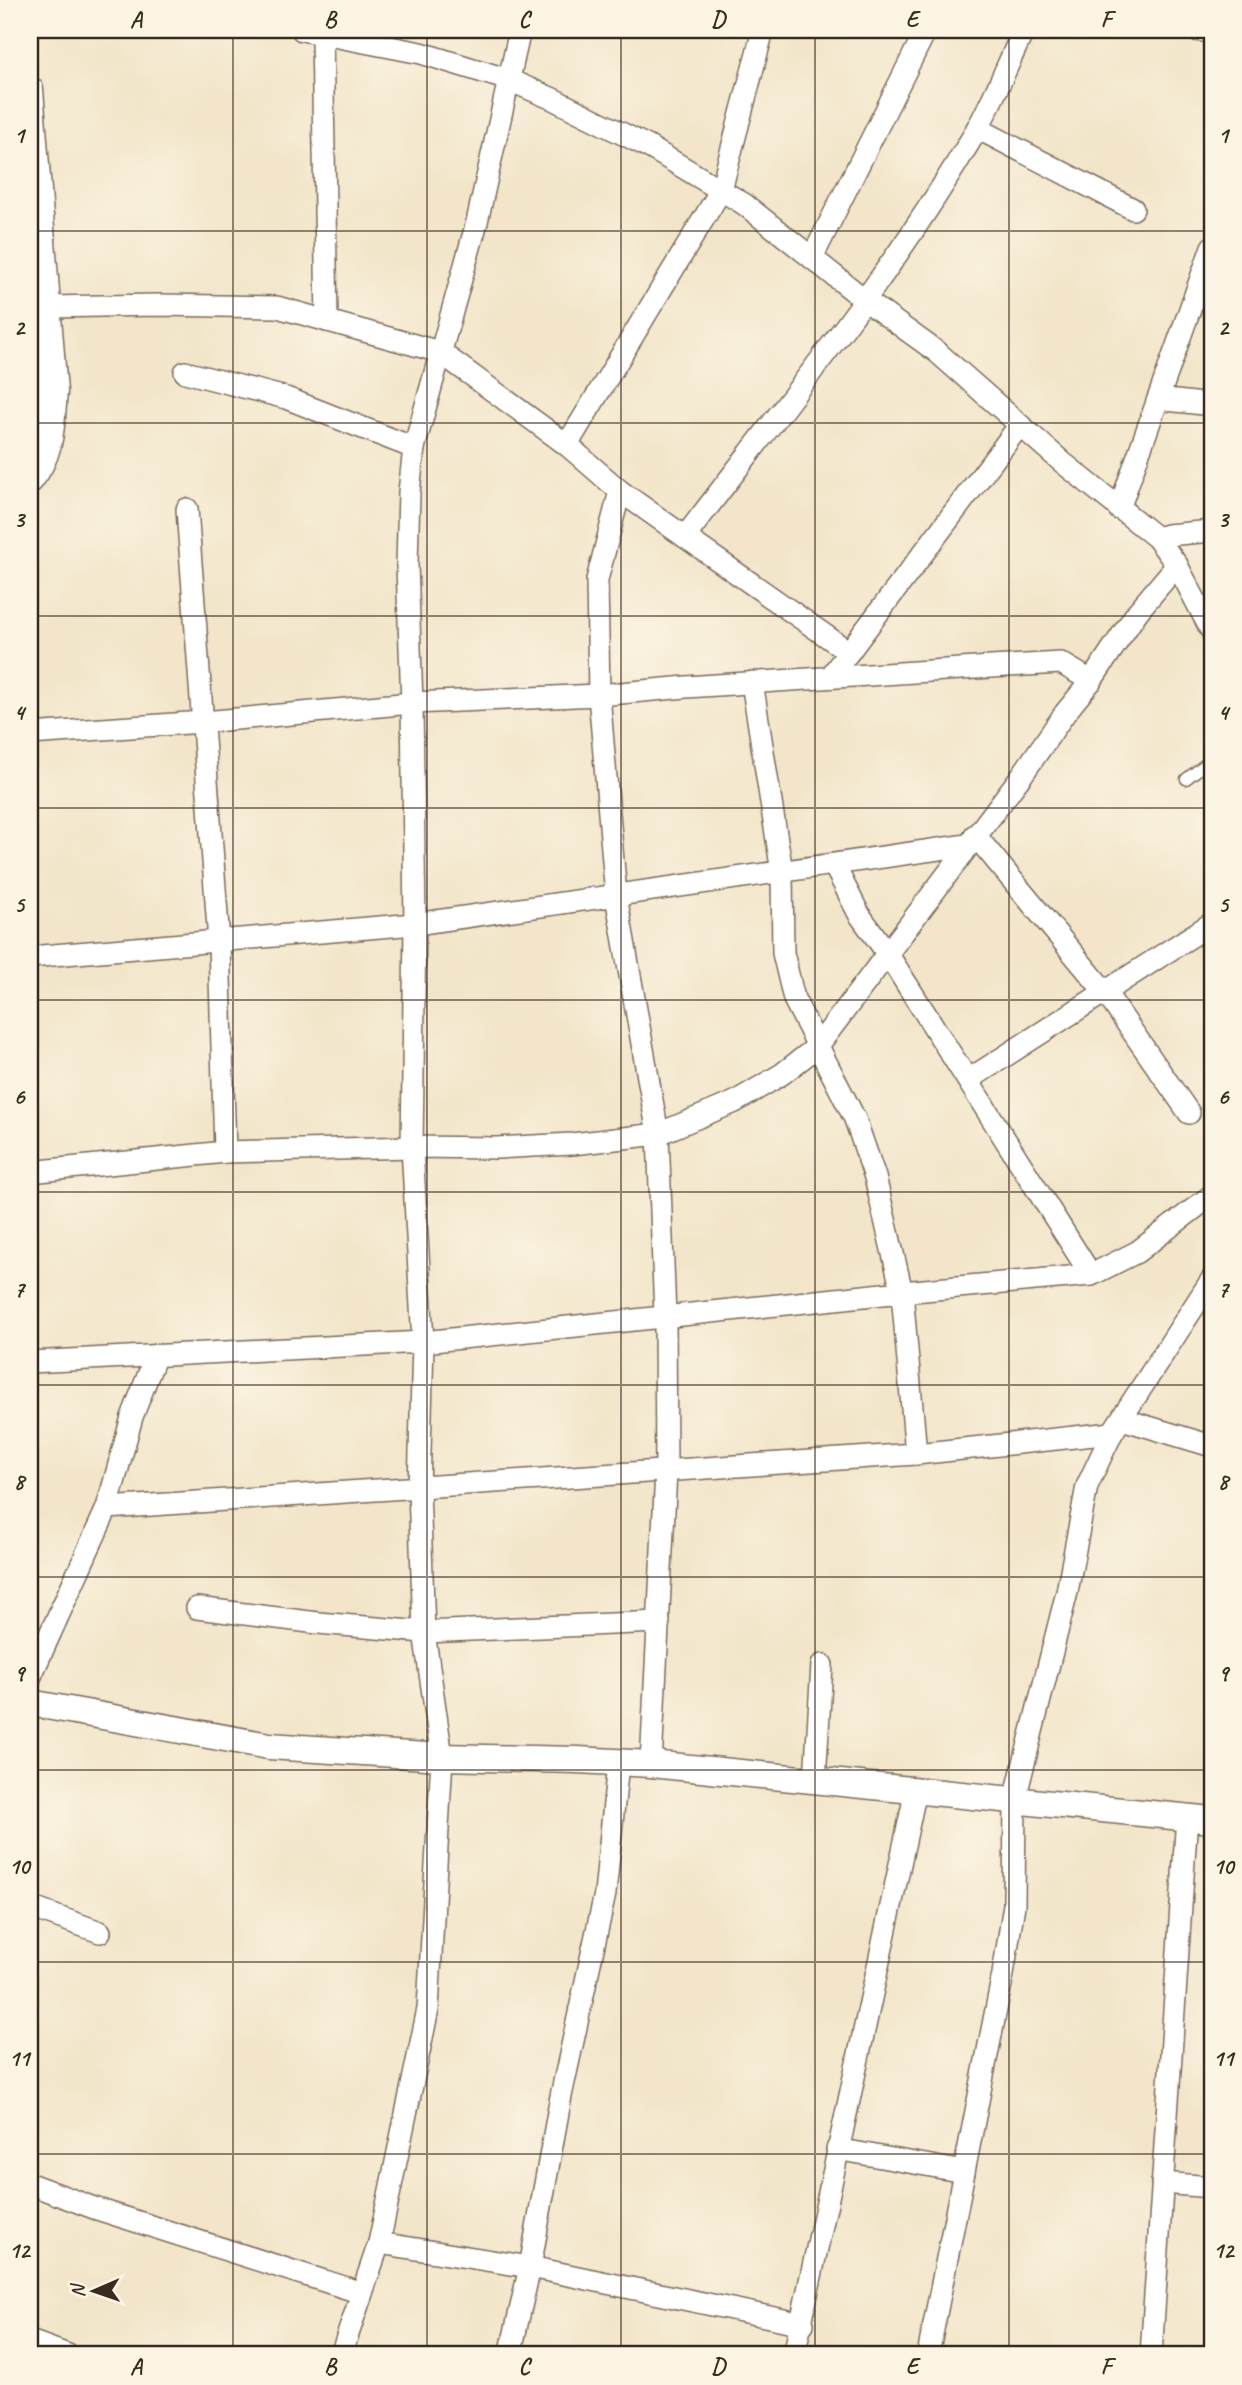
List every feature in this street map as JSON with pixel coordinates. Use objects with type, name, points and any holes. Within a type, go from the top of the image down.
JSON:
[{"type":"street","points":[[341,2355],[379,2243],[428,2009],[442,1757],[424,1632],[419,1489],[423,1342],[412,1147],[415,924],[407,565],[409,492],[414,448],[477,222],[520,30]]},
{"type":"street","points":[[567,445],[721,190],[763,30]]},
{"type":"street","points":[[812,258],[926,30]]},
{"type":"street","points":[[685,537],[865,300],[921,220],[977,128],[1024,30]]},
{"type":"street","points":[[1195,30],[1212,32]]},
{"type":"street","points":[[327,321],[312,32],[421,53],[509,80],[649,147],[744,204],[865,300],[937,352],[1019,426],[1157,538],[1177,565],[1212,632]]},
{"type":"street","points":[[30,90],[39,314],[33,435],[30,444]]},
{"type":"street","points":[[977,128],[1133,209]]},
{"type":"street","points":[[1119,509],[1212,247]]},
{"type":"street","points":[[39,314],[158,305],[276,307],[440,352],[567,445],[621,491],[849,652]]},
{"type":"street","points":[[30,480],[42,465],[50,437],[54,392],[39,314]]},
{"type":"street","points":[[185,372],[286,398],[414,448]]},
{"type":"street","points":[[1158,399],[1212,405]]},
{"type":"street","points":[[830,677],[1019,426]]},
{"type":"street","points":[[621,491],[597,580],[599,695],[616,896],[657,1134],[665,1316],[666,1472],[651,1764]]},
{"type":"street","points":[[187,509],[219,942],[225,1152]]},
{"type":"street","points":[[1157,538],[1212,531]]},
{"type":"street","points":[[30,1172],[225,1152],[412,1147],[497,1148],[560,1144],[657,1134],[735,1101],[782,1074],[817,1047],[1091,681],[1138,611],[1177,565]]},
{"type":"street","points":[[30,734],[412,704],[599,695],[752,682],[1061,663],[1091,681]]},
{"type":"street","points":[[752,682],[782,872],[783,953],[794,999],[855,1119],[875,1177],[902,1292],[916,1454]]},
{"type":"street","points":[[30,957],[415,924],[834,865],[971,840]]},
{"type":"street","points":[[971,840],[1105,992],[1189,1112]]},
{"type":"street","points":[[834,865],[859,914],[887,953],[1091,1275]]},
{"type":"street","points":[[968,1080],[1212,923]]},
{"type":"street","points":[[30,1362],[423,1342],[1091,1275],[1137,1252],[1212,1195]]},
{"type":"street","points":[[928,2355],[1003,1974],[1014,1905],[1015,1799],[1067,1592],[1087,1486],[1117,1426],[1212,1279]]},
{"type":"street","points":[[30,1678],[107,1508],[132,1417],[156,1355]]},
{"type":"street","points":[[107,1508],[916,1454],[1117,1426],[1212,1446]]},
{"type":"street","points":[[197,1608],[318,1623],[424,1632],[659,1622]]},
{"type":"street","points":[[815,1780],[822,1665]]},
{"type":"street","points":[[30,1703],[269,1746],[442,1757],[651,1764],[1206,1818],[1162,2183],[1151,2355]]},
{"type":"street","points":[[510,2355],[530,2267],[561,2096],[605,1894],[618,1763]]},
{"type":"street","points":[[794,2355],[803,2324],[837,2149],[916,1790]]},
{"type":"street","points":[[30,1907],[100,1932]]},
{"type":"street","points":[[837,2149],[964,2172]]},
{"type":"street","points":[[1162,2183],[1212,2188]]},
{"type":"street","points":[[30,2184],[94,2208],[362,2293]]},
{"type":"street","points":[[379,2243],[530,2267],[803,2324]]},
{"type":"street","points":[[30,2341],[68,2355]]},
{"type":"lane","points":[[1186,779],[1212,759]]}]
